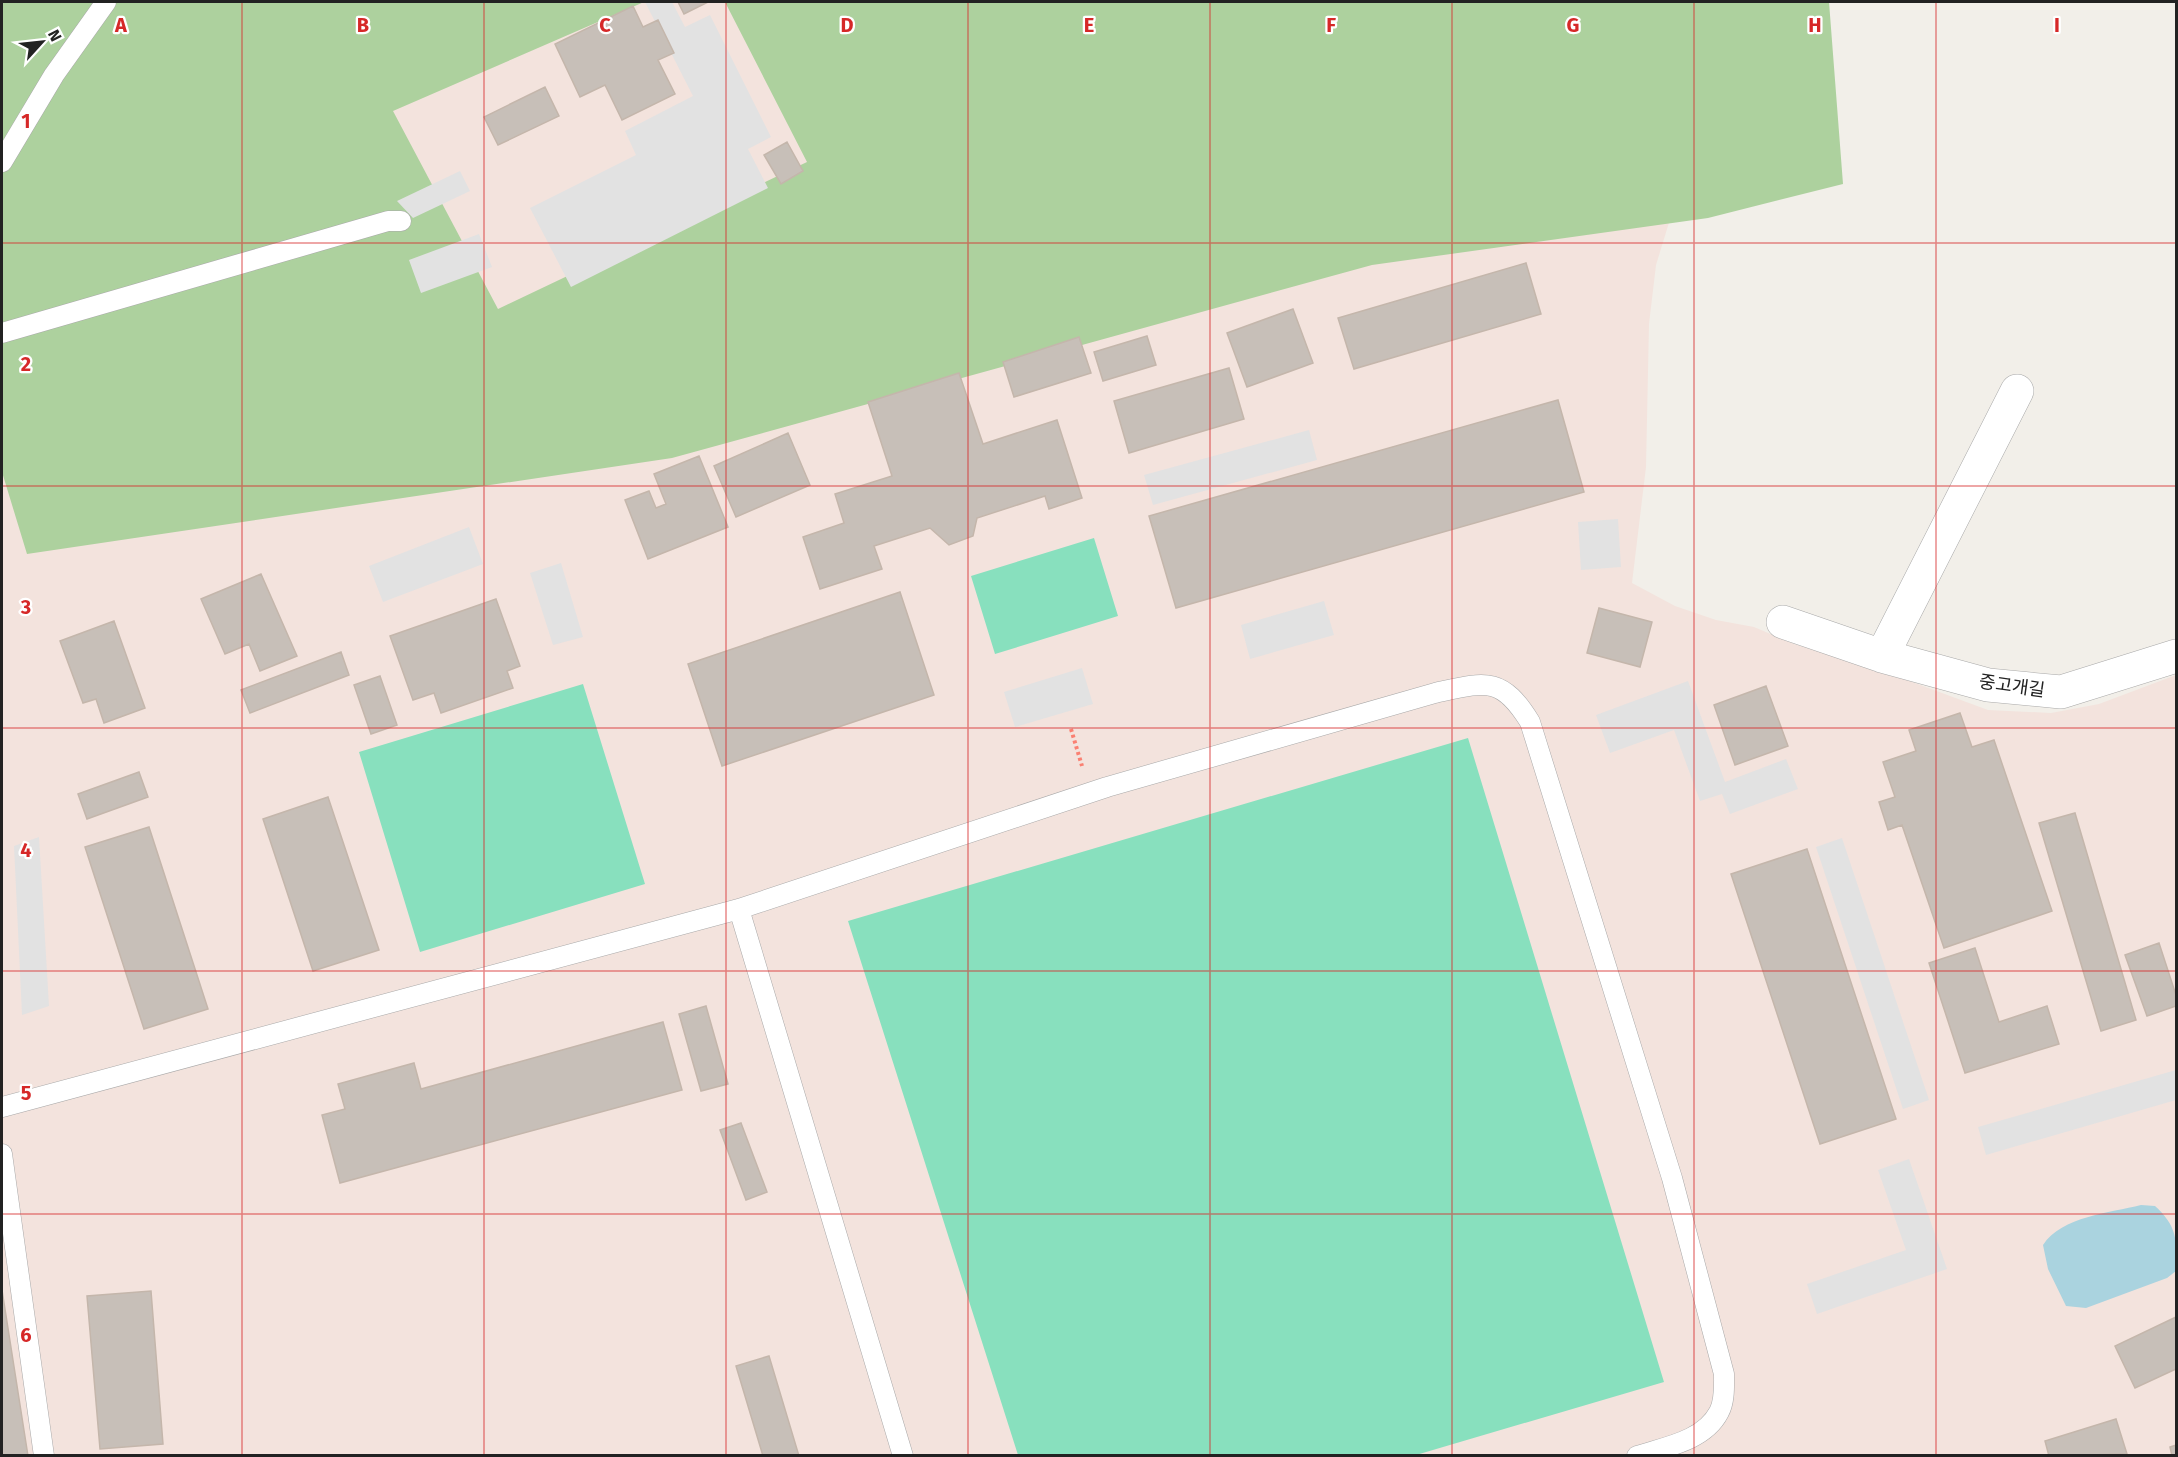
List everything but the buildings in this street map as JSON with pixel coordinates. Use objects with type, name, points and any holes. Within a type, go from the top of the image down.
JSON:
[{"type":"street","points":[[1882,656],[2017,391]]},
{"type":"street","name":"중고개길","points":[[1783,622],[1882,656],[1988,685],[2061,692],[2176,656]]},
{"type":"lane","points":[[2,162],[54,75],[106,2]]},
{"type":"lane","points":[[2,333],[388,221],[401,221]]},
{"type":"lane","points":[[2,1107],[739,909],[1090,793],[1466,686],[1488,684],[1506,690],[1519,704],[1530,722],[1658,1133],[1724,1374],[1724,1396],[1719,1412],[1705,1428],[1684,1442],[1637,1455]]},
{"type":"lane","points":[[739,909],[903,1455]]},
{"type":"lane","points":[[2,1154],[44,1455]]},
{"type":"path","points":[[1071,729],[1090,793]]},
{"type":"shaded area","points":[[2,2],[1763,2],[1683,177],[1656,265],[1649,324],[1646,467],[1632,583],[1675,606],[1716,620],[1754,627],[1794,644],[1858,662],[1988,710],[2051,713],[2099,704],[2176,675],[2176,1455],[2,1456]]},
{"type":"shaded area","points":[[645,2],[672,2],[685,27],[710,15],[771,137],[748,149],[768,188],[571,287],[530,208],[636,155],[625,131],[693,96]]},
{"type":"shaded area","points":[[460,171],[470,191],[413,218],[397,201]]},
{"type":"shaded area","points":[[479,234],[492,267],[421,293],[409,260]]},
{"type":"shaded area","points":[[1309,430],[1317,460],[1153,505],[1144,475]]},
{"type":"shaded area","points":[[1618,519],[1621,567],[1581,570],[1578,522]]},
{"type":"shaded area","points":[[469,527],[483,564],[383,602],[369,566]]},
{"type":"shaded area","points":[[561,563],[583,637],[553,645],[530,573]]},
{"type":"shaded area","points":[[1324,601],[1334,635],[1250,659],[1241,625]]},
{"type":"shaded area","points":[[1082,668],[1093,704],[1015,727],[1004,692]]},
{"type":"shaded area","points":[[1688,681],[1725,782],[1786,759],[1798,789],[1730,814],[1722,794],[1700,801],[1674,730],[1610,753],[1596,715]]},
{"type":"shaded area","points":[[39,837],[49,1006],[22,1015],[14,846]]},
{"type":"shaded area","points":[[1842,838],[1929,1100],[1903,1109],[1816,847]]},
{"type":"shaded area","points":[[2176,1070],[2176,1100],[1986,1155],[1978,1127]]},
{"type":"shaded area","points":[[1909,1159],[1947,1269],[1817,1314],[1807,1284],[1906,1250],[1878,1170]]},
{"type":"green space","points":[[2,2],[644,2],[393,111],[498,309],[807,162],[725,2],[1829,2],[1843,184],[1708,218],[1372,265],[672,458],[27,554],[2,472]]},
{"type":"green space","points":[[1094,538],[1118,616],[995,654],[971,576]]},
{"type":"green space","points":[[583,684],[645,884],[420,952],[359,752]]},
{"type":"green space","points":[[1468,738],[1664,1382],[1416,1455],[1018,1455],[848,921]]},
{"type":"water","points":[[2141,1205],[2155,1206],[2172,1228],[2176,1243],[2176,1271],[2167,1278],[2086,1308],[2066,1306],[2048,1269],[2043,1245],[2051,1235],[2074,1222]]}]
